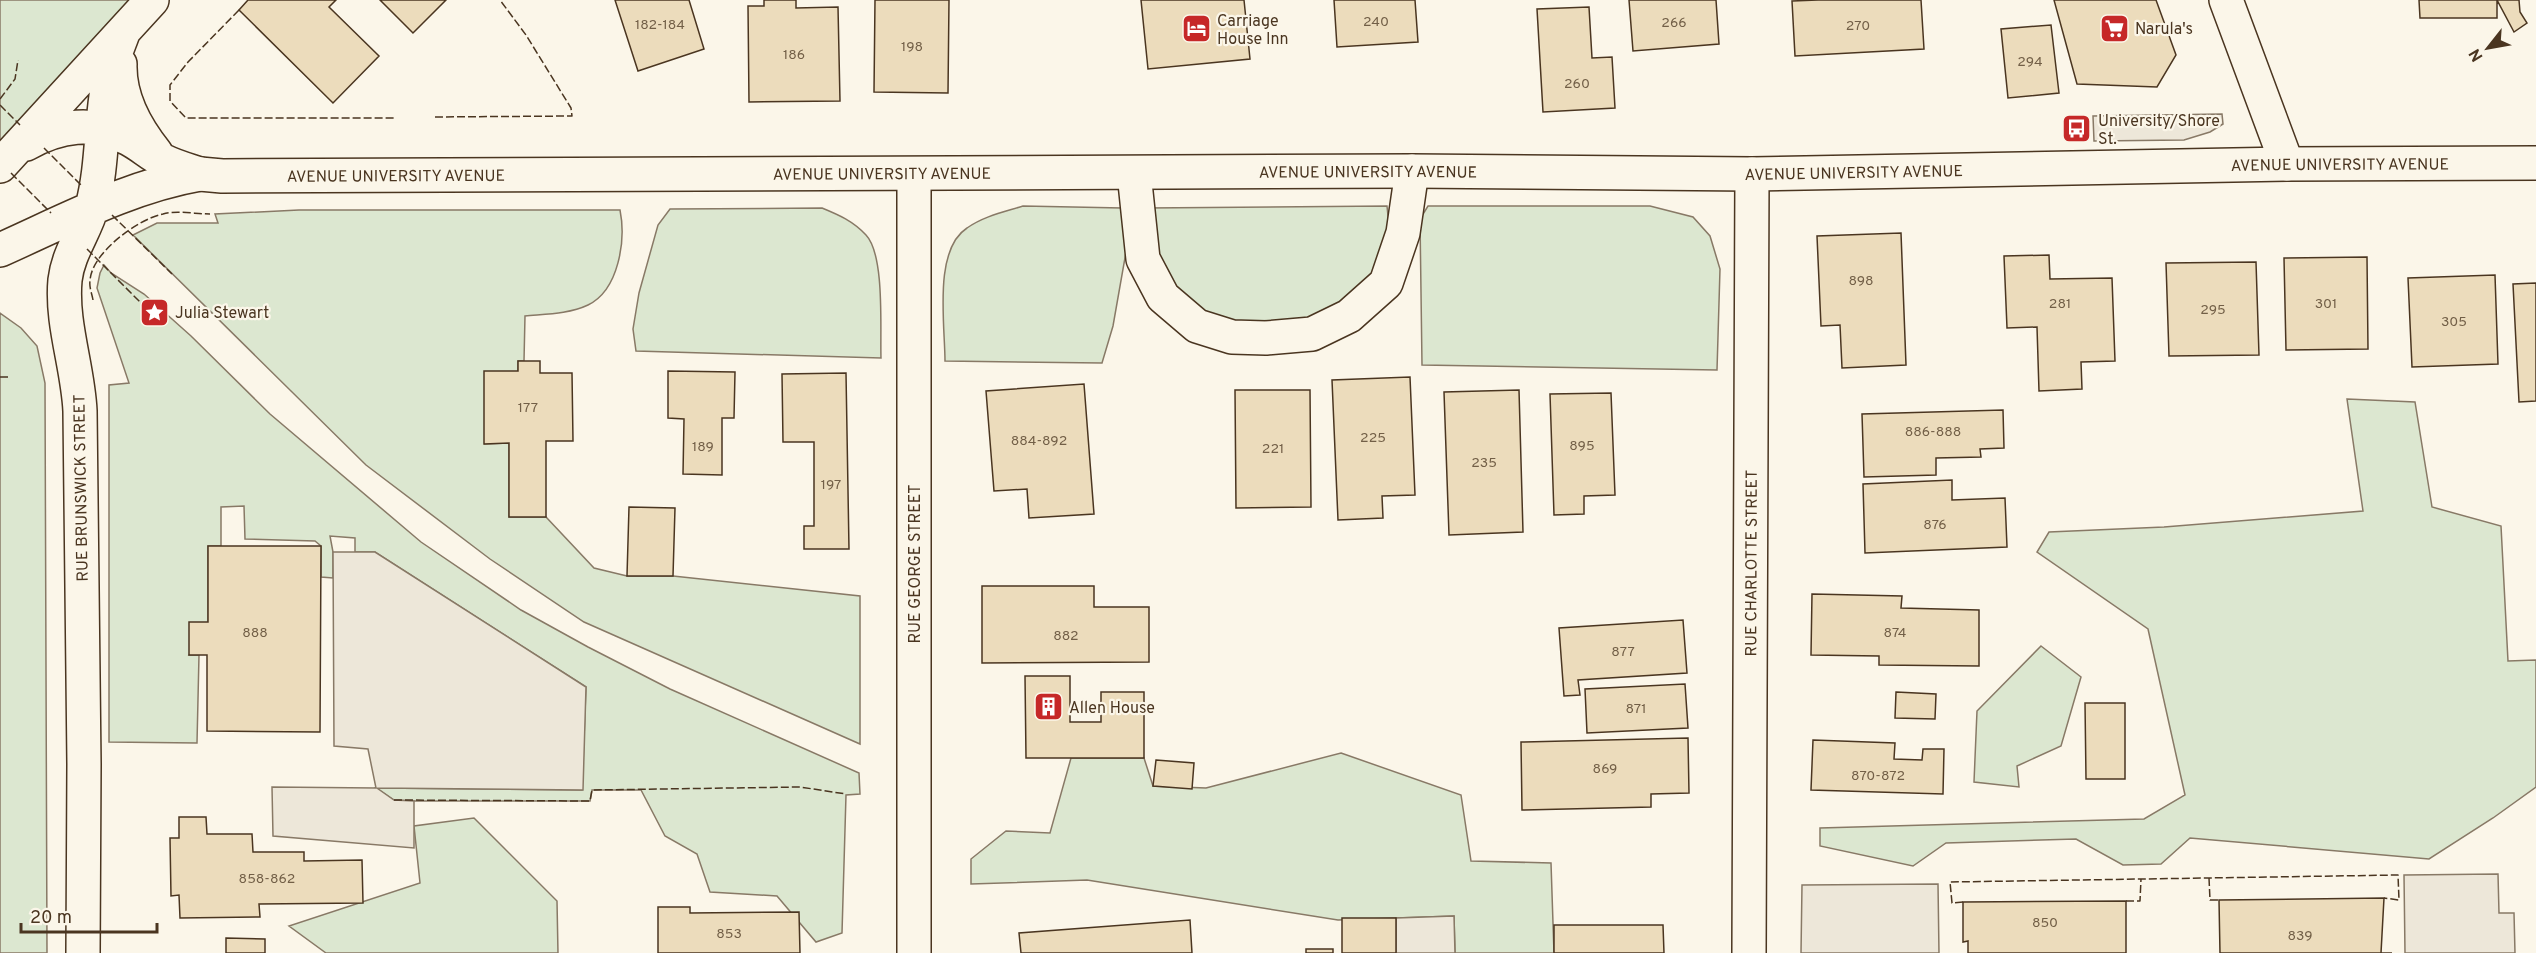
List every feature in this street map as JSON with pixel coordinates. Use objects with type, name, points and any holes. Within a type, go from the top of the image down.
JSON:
[{"type":"street","points":[[6,159],[152,0]]},
{"type":"street","points":[[2226,0],[2287,164]]},
{"type":"street","points":[[123,33],[120,85],[143,136],[163,161]]},
{"type":"street","name":"RUE BRUNSWICK STREET","points":[[83,953],[84,764],[80,411],[79,384],[64,310],[65,278],[73,248],[91,209],[100,165],[102,130],[111,67],[123,33]]},
{"type":"street","points":[[6,159],[45,134],[72,126],[102,130],[128,138],[163,161],[200,174]]},
{"type":"street","name":"AVENUE UNIVERSITY AVENUE","points":[[200,174],[426,176],[1412,171],[1752,174],[2287,164],[2536,163]]},
{"type":"street","points":[[1134,173],[1143,259],[1163,297],[1197,326],[1232,337],[1266,338],[1312,334],[1349,316],[1386,283],[1403,233],[1412,171]]},
{"type":"street","points":[[0,250],[91,209],[166,180],[200,174]]},
{"type":"street","name":"RUE GEORGE STREET","points":[[914,953],[915,174]]},
{"type":"street","name":"RUE CHARLOTTE STREET","points":[[1749,953],[1752,174]]},
{"type":"green space","points":[[0,0],[152,0],[0,166]]},
{"type":"green space","points":[[1023,206],[1122,208],[1126,252],[1113,326],[1102,363],[945,361],[943,289],[949,253],[956,239],[980,220]]},
{"type":"green space","points":[[1387,206],[1390,236],[1379,264],[1360,294],[1318,321],[1252,324],[1212,316],[1175,290],[1155,254],[1146,208]]},
{"type":"green space","points":[[1428,206],[1650,206],[1693,217],[1710,236],[1720,269],[1717,370],[1422,365],[1420,219]]},
{"type":"green space","points":[[822,208],[856,226],[866,235],[872,245],[879,275],[881,358],[636,351],[633,329],[639,293],[658,225],[670,209]]},
{"type":"green space","points":[[299,210],[620,210],[622,235],[618,263],[607,288],[599,298],[573,310],[525,316],[524,361],[518,361],[518,371],[485,444],[509,443],[509,517],[546,517],[594,568],[627,576],[673,576],[860,596],[860,744],[584,622],[490,559],[366,465],[133,235],[157,223],[218,223],[215,214]]},
{"type":"green space","points":[[104,265],[111,273],[144,294],[191,336],[270,414],[421,542],[521,610],[670,689],[859,773],[860,794],[846,795],[842,933],[816,942],[777,896],[710,892],[697,854],[665,836],[641,790],[592,790],[590,801],[414,801],[394,800],[376,788],[582,790],[586,687],[375,552],[355,552],[355,538],[330,536],[333,552],[333,578],[321,577],[321,546],[315,541],[245,539],[244,506],[221,507],[221,546],[208,546],[208,622],[189,655],[199,655],[197,743],[109,742],[109,385],[129,383],[97,288]]},
{"type":"green space","points":[[0,313],[21,328],[37,346],[45,383],[47,953],[0,953]]},
{"type":"green space","points":[[2347,399],[2415,402],[2432,507],[2501,526],[2508,661],[2536,660],[2536,787],[2429,859],[2190,838],[2161,864],[2123,865],[2076,839],[1946,843],[1913,866],[1820,846],[1820,828],[2144,819],[2185,795],[2148,629],[2037,552],[2049,532],[2164,527],[2363,511]]},
{"type":"green space","points":[[2041,646],[2081,677],[2061,746],[2017,766],[2019,787],[1974,782],[1977,711]]},
{"type":"green space","points":[[1341,753],[1461,795],[1471,861],[1551,863],[1554,953],[1455,953],[1454,916],[1338,920],[1087,880],[971,884],[971,859],[1006,831],[1050,833],[1071,758],[1144,758],[1153,786],[1206,788]]},
{"type":"green space","points":[[474,818],[557,901],[558,953],[326,953],[289,926],[420,883],[414,826]]},
{"type":"shaded area","points":[[2222,114],[2223,124],[2210,132],[2184,140],[2094,141],[2093,116]]},
{"type":"shaded area","points":[[333,552],[375,552],[586,687],[583,790],[377,788],[394,800],[414,801],[414,848],[273,836],[272,787],[376,788],[368,749],[334,746]]},
{"type":"shaded area","points":[[2498,874],[2499,913],[2514,913],[2515,953],[2405,953],[2404,875]]},
{"type":"shaded area","points":[[1938,884],[1939,953],[1801,953],[1802,885]]},
{"type":"shaded area","points":[[1454,916],[1455,953],[1396,953],[1396,918]]},
{"type":"building","points":[[248,0],[336,0],[329,7],[379,56],[333,103],[239,10]]},
{"type":"building","points":[[380,0],[446,0],[413,33]]},
{"type":"building","points":[[615,0],[689,0],[704,49],[638,71]]},
{"type":"building","points":[[764,0],[796,0],[796,8],[838,7],[840,101],[749,102],[748,6],[764,6]]},
{"type":"building","points":[[875,0],[949,0],[948,93],[874,92]]},
{"type":"building","name":"Carriage House Inn","points":[[1141,0],[1244,0],[1250,59],[1148,69]]},
{"type":"building","points":[[1334,0],[1415,0],[1418,42],[1337,47]]},
{"type":"building","points":[[1629,0],[1716,0],[1719,44],[1633,51]]},
{"type":"building","points":[[1921,0],[1924,49],[1795,56],[1792,1]]},
{"type":"building","name":"Narula's","points":[[2054,0],[2156,0],[2176,55],[2157,87],[2077,84]]},
{"type":"building","points":[[2419,0],[2497,0],[2497,18],[2420,18]]},
{"type":"building","points":[[2497,0],[2519,0],[2520,12],[2527,23],[2514,32]]},
{"type":"building","points":[[1589,7],[1592,58],[1612,57],[1615,108],[1543,112],[1537,9]]},
{"type":"building","points":[[2051,25],[2059,93],[2008,98],[2001,29]]},
{"type":"building","points":[[1901,233],[1906,365],[1842,368],[1840,325],[1821,326],[1817,236]]},
{"type":"building","points":[[2049,255],[2050,279],[2112,278],[2115,361],[2081,362],[2082,389],[2039,391],[2037,327],[2007,328],[2004,256]]},
{"type":"building","points":[[2367,257],[2368,349],[2286,350],[2284,258]]},
{"type":"building","points":[[2256,262],[2259,355],[2169,356],[2166,263]]},
{"type":"building","points":[[2495,275],[2498,364],[2412,367],[2408,278]]},
{"type":"building","points":[[2536,283],[2536,401],[2519,402],[2513,284]]},
{"type":"building","points":[[518,361],[540,361],[540,373],[572,373],[573,441],[546,441],[546,517],[509,517],[509,443],[484,444],[484,371],[518,371]]},
{"type":"building","points":[[668,371],[735,372],[734,418],[722,418],[722,475],[683,474],[684,419],[668,418]]},
{"type":"building","points":[[846,373],[849,549],[804,549],[804,526],[814,526],[814,442],[783,442],[782,374]]},
{"type":"building","points":[[1410,377],[1415,495],[1382,496],[1383,518],[1338,520],[1332,380]]},
{"type":"building","points":[[1084,384],[1094,514],[1029,518],[1027,489],[994,491],[986,391]]},
{"type":"building","points":[[1235,390],[1310,390],[1311,507],[1236,508]]},
{"type":"building","points":[[1519,390],[1523,532],[1449,535],[1444,392]]},
{"type":"building","points":[[1611,393],[1615,495],[1584,496],[1584,514],[1554,515],[1550,394]]},
{"type":"building","points":[[2003,410],[2004,448],[1980,449],[1981,457],[1936,458],[1936,475],[1864,477],[1862,414]]},
{"type":"building","points":[[1952,480],[1952,500],[2005,498],[2007,547],[1865,553],[1863,484]]},
{"type":"building","points":[[629,507],[675,508],[673,576],[627,576]]},
{"type":"building","points":[[208,546],[321,546],[320,732],[207,731],[207,655],[189,655],[189,622],[208,622]]},
{"type":"building","points":[[982,586],[1094,586],[1094,607],[1149,607],[1149,662],[982,663]]},
{"type":"building","points":[[1812,594],[1902,596],[1901,608],[1979,610],[1979,666],[1879,665],[1879,656],[1811,655]]},
{"type":"building","points":[[1683,620],[1687,673],[1578,680],[1580,695],[1564,696],[1559,628]]},
{"type":"building","name":"Allen House","points":[[1025,676],[1070,676],[1070,722],[1101,722],[1101,692],[1144,692],[1144,758],[1026,758]]},
{"type":"building","points":[[1685,684],[1688,728],[1587,733],[1585,689]]},
{"type":"building","points":[[1896,692],[1936,694],[1935,719],[1895,718]]},
{"type":"building","points":[[2085,703],[2125,703],[2125,779],[2086,779]]},
{"type":"building","points":[[1688,738],[1689,793],[1651,794],[1651,807],[1522,810],[1521,742]]},
{"type":"building","points":[[1813,740],[1895,743],[1894,759],[1922,760],[1923,749],[1944,749],[1943,794],[1811,790]]},
{"type":"building","points":[[1156,760],[1194,763],[1192,789],[1153,786]]},
{"type":"building","points":[[179,817],[206,817],[207,834],[252,834],[253,852],[304,852],[304,861],[362,860],[363,903],[259,904],[260,917],[180,918],[179,895],[171,896],[170,838],[179,838]]},
{"type":"building","points":[[2384,898],[2381,953],[2220,953],[2219,900]]},
{"type":"building","points":[[2126,901],[2126,953],[1968,953],[1968,941],[1963,942],[1963,902]]},
{"type":"building","points":[[658,907],[690,907],[690,913],[799,912],[800,953],[658,953]]},
{"type":"building","points":[[1342,918],[1396,918],[1396,953],[1342,953]]},
{"type":"building","points":[[1190,920],[1192,953],[1021,953],[1019,933]]},
{"type":"building","points":[[1554,925],[1663,925],[1664,953],[1554,953]]},
{"type":"building","points":[[226,938],[265,939],[265,953],[226,953]]},
{"type":"building","points":[[1306,949],[1333,949],[1333,953],[1306,953]]},
{"type":"fence","points":[[435,117],[572,116],[571,108],[526,35],[500,0]]},
{"type":"fence","points":[[239,10],[188,62],[170,85],[170,101],[186,118],[395,118]]},
{"type":"fence","points":[[0,99],[15,79],[18,60]]},
{"type":"fence","points":[[0,105],[20,125]]},
{"type":"fence","points":[[44,148],[82,186]]},
{"type":"fence","points":[[11,173],[51,213]]},
{"type":"fence","points":[[93,300],[90,288],[92,270],[107,249],[129,230],[153,217],[168,213],[210,214]]},
{"type":"fence","points":[[112,215],[172,274]]},
{"type":"fence","points":[[87,249],[140,302]]},
{"type":"fence","points":[[0,377],[8,377]]},
{"type":"fence","points":[[394,800],[590,801],[592,790],[800,787],[846,794]]},
{"type":"fence","points":[[1963,902],[1952,903],[1950,882],[2398,875],[2399,900],[2384,898]]},
{"type":"fence","points":[[2209,878],[2210,900],[2219,900]]},
{"type":"fence","points":[[2126,901],[2140,901],[2141,879]]},
{"type":"place","name":"Narula's","points":[[2114,28]]},
{"type":"place","name":"Carriage House Inn","points":[[1196,29]]},
{"type":"place","name":"University/Shore St.","points":[[2077,129]]},
{"type":"place","name":"Julia Stewart","points":[[154,312]]},
{"type":"place","name":"Allen House","points":[[1048,707]]}]
